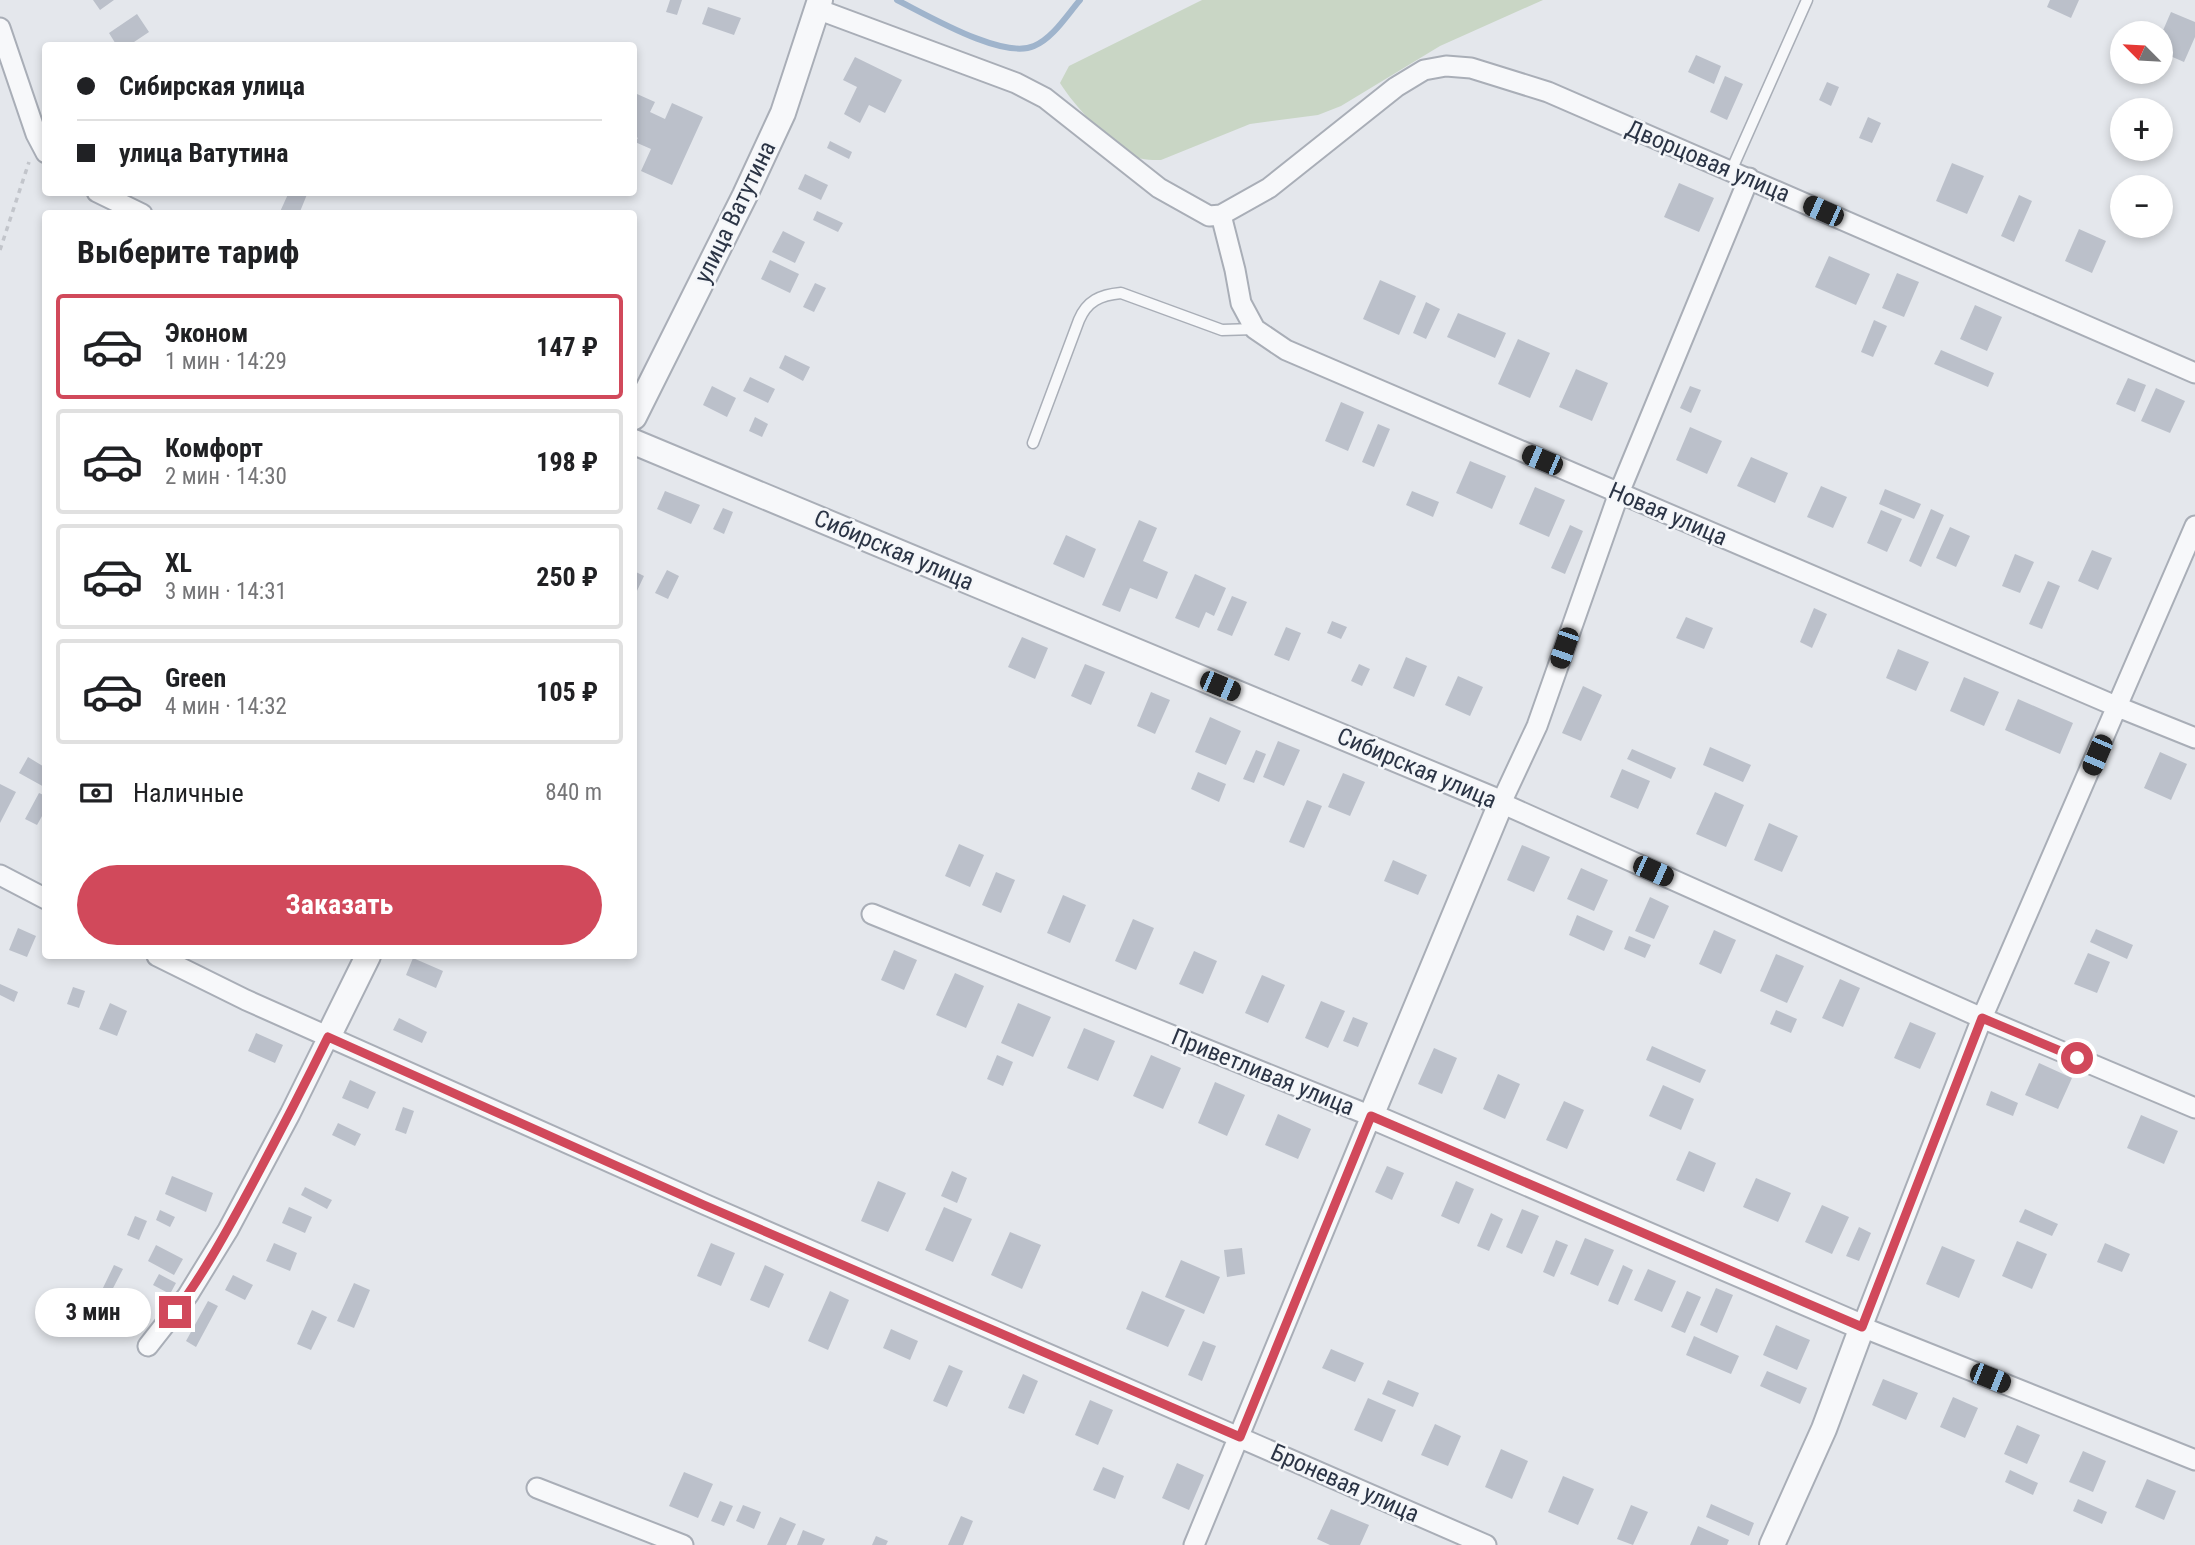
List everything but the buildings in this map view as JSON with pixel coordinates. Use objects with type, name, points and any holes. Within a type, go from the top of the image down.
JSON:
[{"type":"street","points":[[819,5],[1016,83],[1045,98],[1159,188],[1209,216],[1222,215],[1241,303],[1255,330]]},
{"type":"street","name":"улица Ватутина","points":[[637,412],[783,113],[819,5]]},
{"type":"street","points":[[0,28],[42,145]]},
{"type":"street","name":"Дворцовая улица","points":[[1222,215],[1269,188],[1396,87],[1424,70],[1447,66],[1471,68],[1548,93],[2195,373]]},
{"type":"street","points":[[1194,1545],[1501,803],[1537,726],[1619,493],[1740,174]]},
{"type":"street","points":[[105,196],[134,210]]},
{"type":"street","name":"Новая улица","points":[[1255,330],[1286,350],[2195,738]]},
{"type":"street","name":"Сибирская улица","points":[[637,443],[1501,803],[1982,1018],[2195,1108]]},
{"type":"street","points":[[1772,1545],[1825,1429],[1982,1018],[2195,526]]},
{"type":"street","points":[[0,875],[42,897]]},
{"type":"street","name":"Приветливая улица","points":[[872,914],[1371,1116],[1862,1327],[2195,1460]]},
{"type":"street","points":[[163,959],[328,1037]]},
{"type":"street","points":[[148,1346],[188,1295],[228,1230],[290,1114],[367,959]]},
{"type":"street","name":"Броневая улица","points":[[328,1037],[704,1205],[1486,1545]]},
{"type":"street","points":[[537,1488],[683,1545]]},
{"type":"lane","points":[[1740,174],[1807,0]]},
{"type":"lane","points":[[1033,443],[1079,320],[1084,309],[1096,299],[1107,294],[1121,293],[1222,330],[1255,330]]},
{"type":"path","points":[[0,250],[23,183],[36,134]]},
{"type":"green space","points":[[1202,0],[1543,0],[1440,46],[1341,106],[1318,115],[1250,124],[1161,160],[1133,156],[1120,148],[1092,122],[1060,83],[1069,66]]},
{"type":"waterway","points":[[897,0],[985,42],[1020,49],[1034,46],[1047,38],[1080,0]]},
{"type":"route","points":[[175,1312],[228,1230],[328,1037],[704,1205],[1240,1437],[1371,1116],[1862,1327],[1982,1018],[2077,1058]]}]
